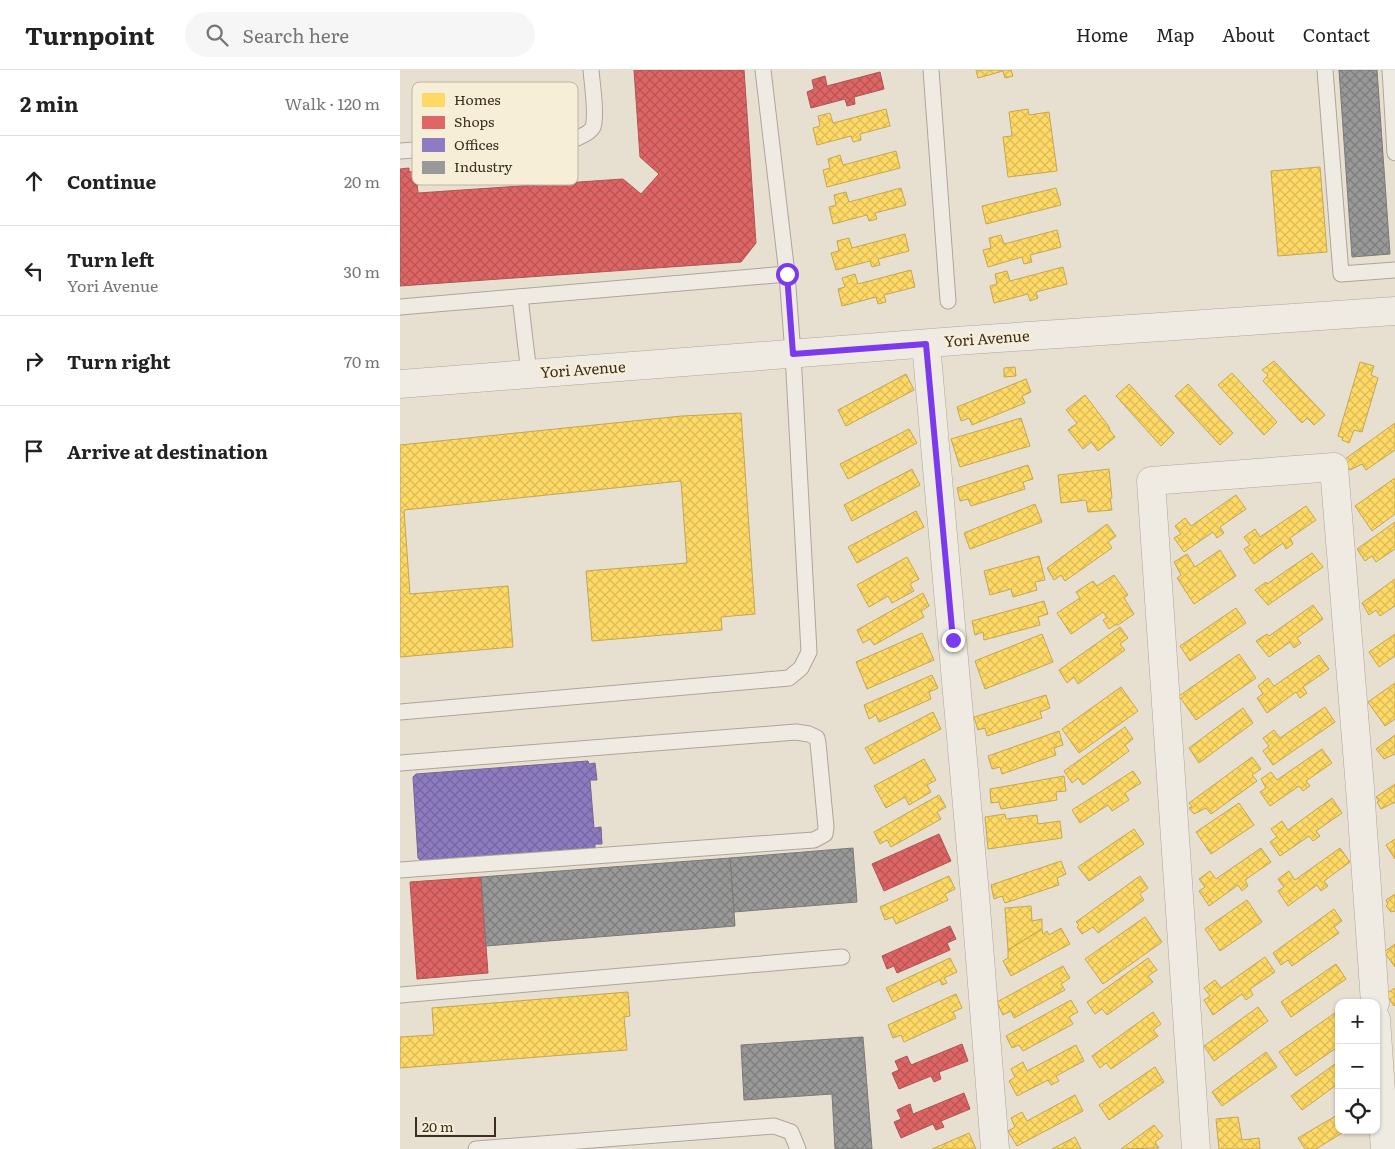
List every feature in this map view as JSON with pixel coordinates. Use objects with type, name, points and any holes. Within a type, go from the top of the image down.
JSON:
[{"type":"street","name":"Yori Avenue","points":[[400,384],[1395,311]]},
{"type":"street","points":[[926,344],[975,895],[995,1149]]},
{"type":"street","points":[[1196,1149],[1151,481],[1334,467],[1360,779],[1375,999]]},
{"type":"street","points":[[1378,1044],[1385,1149]]},
{"type":"lane","points":[[578,138],[587,134],[593,127],[594,111],[591,70]]},
{"type":"lane","points":[[400,712],[789,678],[800,668],[809,652],[793,354],[787,274],[764,70]]},
{"type":"lane","points":[[931,70],[948,301]]},
{"type":"lane","points":[[1325,70],[1341,274],[1395,270]]},
{"type":"lane","points":[[1390,70],[1395,153]]},
{"type":"lane","points":[[400,307],[787,274]]},
{"type":"lane","points":[[520,297],[529,374]]},
{"type":"lane","points":[[400,763],[796,732],[809,734],[817,738],[826,827],[825,834],[814,840],[400,870]]},
{"type":"lane","points":[[400,995],[842,957]]},
{"type":"lane","points":[[476,1149],[774,1126],[791,1132],[798,1149]]},
{"type":"building: Homes","points":[[976,70],[1011,70],[1013,76],[1005,78],[1003,71],[978,78]]},
{"type":"building: Homes","points":[[886,109],[890,126],[860,134],[861,140],[853,142],[851,136],[817,145],[813,128],[820,126],[818,116],[830,113],[833,123]]},
{"type":"building: Homes","points":[[1028,109],[1029,115],[1049,112],[1057,171],[1008,177],[1003,137],[1012,136],[1009,112]]},
{"type":"building: Homes","points":[[896,151],[900,168],[827,187],[823,170],[830,168],[828,159],[840,155],[843,165]]},
{"type":"building: Homes","points":[[1320,167],[1327,252],[1278,256],[1271,171]]},
{"type":"building: Homes","points":[[901,188],[906,205],[875,213],[877,219],[869,221],[867,215],[833,224],[829,207],[836,205],[834,195],[846,192],[849,202]]},
{"type":"building: Homes","points":[[1056,188],[1061,205],[986,224],[982,206]]},
{"type":"building: Homes","points":[[1057,230],[1061,247],[1030,255],[1032,262],[1024,264],[1022,257],[988,267],[983,250],[991,248],[989,238],[1001,235],[1004,244]]},
{"type":"building: Homes","points":[[905,234],[909,251],[878,259],[880,265],[872,267],[870,261],[836,270],[831,253],[839,251],[837,241],[849,238],[852,248]]},
{"type":"building: Homes","points":[[1063,267],[1067,284],[1036,292],[1038,298],[1030,301],[1028,294],[994,303],[990,286],[997,284],[995,274],[1007,271],[1010,281]]},
{"type":"building: Homes","points":[[911,270],[915,287],[884,295],[886,302],[878,304],[876,297],[842,306],[838,289],[845,287],[842,278],[855,274],[858,284]]},
{"type":"building: Homes","points":[[1274,361],[1325,415],[1314,425],[1307,418],[1302,423],[1263,381],[1268,375],[1262,370]]},
{"type":"building: Homes","points":[[1360,362],[1374,366],[1371,375],[1378,378],[1362,432],[1354,430],[1349,443],[1338,436]]},
{"type":"building: Homes","points":[[1015,367],[1016,376],[1004,377],[1004,368]]},
{"type":"building: Homes","points":[[1232,373],[1277,422],[1264,435],[1218,385]]},
{"type":"building: Homes","points":[[906,374],[914,390],[846,426],[838,410]]},
{"type":"building: Homes","points":[[1026,379],[1031,392],[1022,396],[1025,403],[972,425],[969,418],[961,421],[957,407]]},
{"type":"building: Homes","points":[[1129,384],[1174,433],[1161,446],[1116,396]]},
{"type":"building: Homes","points":[[1188,384],[1233,433],[1220,445],[1175,396]]},
{"type":"building: Homes","points":[[1085,395],[1115,437],[1098,451],[1091,442],[1083,449],[1068,430],[1077,423],[1066,410]]},
{"type":"building: Homes","points":[[741,413],[755,614],[721,617],[722,630],[592,641],[586,571],[687,563],[681,481],[404,510],[410,594],[508,586],[513,647],[400,657],[400,445],[682,416]]},
{"type":"building: Homes","points":[[1021,418],[1030,446],[960,467],[951,439]]},
{"type":"building: Homes","points":[[1395,423],[1395,450],[1366,470],[1362,464],[1350,470],[1345,464],[1347,463],[1345,459]]},
{"type":"building: Homes","points":[[909,429],[917,443],[848,479],[840,464]]},
{"type":"building: Homes","points":[[1028,465],[1033,479],[1023,482],[1025,489],[971,506],[968,499],[960,501],[957,488]]},
{"type":"building: Homes","points":[[912,469],[920,485],[852,521],[844,505]]},
{"type":"building: Homes","points":[[1109,469],[1112,510],[1088,512],[1086,500],[1061,503],[1058,475]]},
{"type":"building: Homes","points":[[1395,478],[1395,514],[1372,531],[1355,506]]},
{"type":"building: Homes","points":[[1236,495],[1246,509],[1220,527],[1224,533],[1217,538],[1213,532],[1184,552],[1174,538],[1181,534],[1175,526],[1185,518],[1191,526]]},
{"type":"building: Homes","points":[[1035,504],[1042,522],[970,549],[964,533]]},
{"type":"building: Homes","points":[[1306,506],[1316,520],[1290,538],[1293,544],[1286,549],[1283,543],[1254,564],[1244,549],[1250,545],[1244,537],[1255,529],[1260,537]]},
{"type":"building: Homes","points":[[916,511],[924,527],[857,563],[848,547]]},
{"type":"building: Homes","points":[[1395,522],[1395,549],[1376,562],[1372,556],[1365,561],[1357,549]]},
{"type":"building: Homes","points":[[1107,524],[1116,536],[1108,542],[1112,548],[1065,581],[1061,575],[1054,580],[1047,568]]},
{"type":"building: Homes","points":[[1220,550],[1236,576],[1194,604],[1177,578],[1181,575],[1174,562],[1187,554],[1195,567]]},
{"type":"building: Homes","points":[[1312,553],[1323,567],[1268,605],[1255,590],[1266,582],[1267,584]]},
{"type":"building: Homes","points":[[1039,556],[1045,580],[1035,582],[1037,590],[1013,597],[1011,589],[990,595],[984,571]]},
{"type":"building: Homes","points":[[907,557],[919,579],[910,584],[914,591],[892,603],[888,596],[869,607],[857,585]]},
{"type":"building: Homes","points":[[1114,575],[1128,595],[1124,598],[1134,614],[1109,629],[1103,620],[1107,618],[1103,612],[1071,634],[1057,613],[1080,598],[1076,592],[1093,581],[1097,586]]},
{"type":"building: Homes","points":[[1395,579],[1395,606],[1380,616],[1376,610],[1369,615],[1362,603]]},
{"type":"building: Homes","points":[[923,593],[929,606],[921,611],[924,617],[874,645],[870,639],[863,643],[857,630]]},
{"type":"building: Homes","points":[[1044,601],[1048,614],[1038,617],[1040,625],[984,640],[983,632],[975,635],[972,621]]},
{"type":"building: Homes","points":[[1313,605],[1323,619],[1297,638],[1301,643],[1294,648],[1290,642],[1269,657],[1256,641],[1267,634],[1269,636]]},
{"type":"building: Homes","points":[[1236,608],[1246,623],[1190,661],[1180,646]]},
{"type":"building: Homes","points":[[1120,627],[1128,638],[1120,644],[1125,650],[1078,684],[1074,677],[1067,683],[1059,670]]},
{"type":"building: Homes","points":[[922,633],[934,660],[867,689],[856,662]]},
{"type":"building: Homes","points":[[1042,634],[1053,662],[985,689],[975,661]]},
{"type":"building: Homes","points":[[1395,634],[1395,656],[1379,667],[1369,652]]},
{"type":"building: Homes","points":[[1239,654],[1256,678],[1196,720],[1179,696]]},
{"type":"building: Homes","points":[[1319,655],[1329,669],[1303,687],[1307,693],[1300,698],[1296,692],[1267,713],[1257,698],[1263,694],[1258,686],[1268,678],[1274,686]]},
{"type":"building: Homes","points":[[932,675],[938,688],[929,692],[931,699],[879,722],[876,715],[869,719],[864,705]]},
{"type":"building: Homes","points":[[1395,683],[1395,719],[1385,726],[1368,702]]},
{"type":"building: Homes","points":[[1121,687],[1138,711],[1079,753],[1062,729]]},
{"type":"building: Homes","points":[[1046,695],[1050,708],[1040,712],[1042,718],[987,736],[985,728],[978,730],[974,717]]},
{"type":"building: Homes","points":[[1325,707],[1335,722],[1273,765],[1263,751],[1269,746],[1263,738],[1274,730],[1280,738]]},
{"type":"building: Homes","points":[[1243,708],[1253,723],[1199,763],[1189,748]]},
{"type":"building: Homes","points":[[933,712],[941,729],[874,764],[865,748]]},
{"type":"building: Homes","points":[[1125,727],[1133,739],[1125,745],[1129,751],[1083,785],[1078,778],[1072,783],[1064,771]]},
{"type":"building: Homes","points":[[1059,731],[1063,745],[1054,748],[1056,755],[1002,774],[1000,767],[992,769],[988,756]]},
{"type":"building: Homes","points":[[1395,735],[1395,754],[1384,759],[1376,749]]},
{"type":"building: Homes","points":[[1322,749],[1332,763],[1306,781],[1310,786],[1303,791],[1299,786],[1270,806],[1260,792],[1266,788],[1261,779],[1271,772],[1277,780]]},
{"type":"building: Homes","points":[[1252,757],[1261,769],[1252,775],[1257,781],[1211,814],[1206,808],[1194,814],[1189,808],[1192,807],[1189,803]]},
{"type":"building: Homes","points":[[924,759],[936,780],[927,785],[931,792],[909,805],[905,797],[886,808],[874,786]]},
{"type":"building: Homes","points":[[1133,771],[1141,783],[1125,793],[1129,800],[1112,811],[1108,805],[1080,823],[1072,810]]},
{"type":"building: Homes","points":[[1064,776],[1066,791],[1056,792],[1057,800],[1001,809],[999,802],[991,803],[990,789]]},
{"type":"building: Homes","points":[[1395,784],[1395,803],[1381,809],[1376,797]]},
{"type":"building: Homes","points":[[939,795],[946,807],[937,812],[941,819],[891,847],[887,840],[880,844],[874,832]]},
{"type":"building: Homes","points":[[1332,798],[1342,813],[1316,831],[1320,836],[1313,841],[1309,836],[1280,856],[1270,842],[1277,837],[1271,829],[1282,821],[1288,830]]},
{"type":"building: Homes","points":[[1239,803],[1254,825],[1211,854],[1196,832]]},
{"type":"building: Homes","points":[[1005,814],[1006,819],[1037,815],[1038,824],[1060,821],[1062,838],[988,849],[985,817]]},
{"type":"building: Homes","points":[[1134,829],[1144,844],[1089,881],[1078,867]]},
{"type":"building: Homes","points":[[1395,839],[1395,859],[1386,845]]},
{"type":"building: Homes","points":[[1261,848],[1271,862],[1245,880],[1248,886],[1242,891],[1238,885],[1209,906],[1199,891],[1205,887],[1199,879],[1210,871],[1216,879]]},
{"type":"building: Homes","points":[[1340,848],[1350,862],[1324,881],[1328,886],[1321,891],[1317,885],[1288,906],[1278,891],[1284,887],[1278,879],[1289,871],[1295,880]]},
{"type":"building: Homes","points":[[1061,861],[1066,874],[1057,878],[1059,885],[1005,903],[1002,896],[994,899],[991,885]]},
{"type":"building: Homes","points":[[949,876],[955,889],[945,894],[948,900],[896,924],[893,917],[885,920],[880,907]]},
{"type":"building: Homes","points":[[1140,876],[1148,888],[1140,894],[1144,900],[1098,933],[1093,927],[1082,934],[1076,922]]},
{"type":"building: Homes","points":[[1395,894],[1395,911],[1391,912],[1386,906],[1388,904],[1386,900]]},
{"type":"building: Homes","points":[[1247,900],[1262,922],[1220,951],[1205,929]]},
{"type":"building: Homes","points":[[1031,906],[1032,921],[1042,919],[1042,929],[1008,950],[1005,908]]},
{"type":"building: Homes","points":[[1334,909],[1342,921],[1334,927],[1339,933],[1292,966],[1288,960],[1281,965],[1273,953]]},
{"type":"building: Homes","points":[[1145,917],[1162,942],[1103,984],[1085,959]]},
{"type":"building: Homes","points":[[1061,928],[1070,944],[1011,976],[1003,961],[1008,958],[1008,950],[1042,929],[1043,934],[1047,931],[1049,935]]},
{"type":"building: Homes","points":[[1395,944],[1395,967],[1384,952]]},
{"type":"building: Homes","points":[[1265,957],[1275,972],[1250,989],[1253,995],[1246,1000],[1242,994],[1213,1015],[1204,1000],[1210,996],[1204,988],[1215,980],[1221,988]]},
{"type":"building: Homes","points":[[950,958],[957,972],[944,978],[947,983],[942,985],[940,980],[893,1002],[886,988]]},
{"type":"building: Homes","points":[[1148,958],[1157,970],[1148,976],[1153,982],[1107,1015],[1102,1009],[1095,1014],[1087,1002]]},
{"type":"building: Homes","points":[[1336,964],[1346,979],[1291,1017],[1281,1002]]},
{"type":"building: Homes","points":[[1063,966],[1070,978],[1061,984],[1065,990],[1014,1018],[1011,1011],[1003,1015],[997,1002]]},
{"type":"building: Homes","points":[[1395,988],[1395,1005],[1394,1006],[1386,994]]},
{"type":"building: Homes","points":[[628,992],[630,1016],[624,1017],[627,1050],[400,1068],[400,1037],[434,1035],[432,1008]]},
{"type":"building: Homes","points":[[956,994],[962,1008],[953,1012],[956,1018],[904,1042],[901,1035],[893,1038],[888,1025]]},
{"type":"building: Homes","points":[[1071,1000],[1078,1012],[1069,1017],[1073,1024],[1023,1051],[1019,1045],[1012,1048],[1006,1036]]},
{"type":"building: Homes","points":[[1258,1007],[1268,1021],[1214,1061],[1204,1046]]},
{"type":"building: Homes","points":[[1153,1012],[1161,1024],[1153,1030],[1158,1036],[1111,1069],[1106,1063],[1100,1068],[1092,1056]]},
{"type":"building: Homes","points":[[1335,1013],[1335,1049],[1296,1076],[1279,1052]]},
{"type":"building: Homes","points":[[1076,1045],[1084,1061],[1056,1076],[1059,1081],[1051,1085],[1048,1080],[1017,1096],[1009,1081],[1015,1077],[1011,1069],[1023,1062],[1027,1071]]},
{"type":"building: Homes","points":[[1266,1052],[1277,1067],[1222,1106],[1212,1092]]},
{"type":"building: Homes","points":[[1335,1064],[1335,1086],[1302,1110],[1291,1096]]},
{"type":"building: Homes","points":[[1155,1067],[1164,1082],[1109,1120],[1099,1105]]},
{"type":"building: Homes","points":[[1075,1095],[1083,1111],[1017,1146],[1008,1131],[1015,1127],[1011,1118],[1022,1112],[1027,1121]]},
{"type":"building: Homes","points":[[1335,1116],[1335,1134],[1340,1134],[1316,1149],[1305,1149],[1298,1138]]},
{"type":"building: Homes","points":[[1238,1117],[1242,1140],[1259,1138],[1260,1149],[1219,1149],[1216,1119]]},
{"type":"building: Homes","points":[[1154,1125],[1163,1136],[1155,1142],[1159,1148],[1121,1149]]},
{"type":"building: Homes","points":[[969,1133],[976,1149],[932,1149]]},
{"type":"building: Homes","points":[[1075,1137],[1081,1149],[1052,1149]]},
{"type":"building: Shops","points":[[634,70],[744,70],[756,243],[741,262],[400,286],[400,169],[409,168],[409,172],[412,172],[412,185],[417,185],[418,193],[535,185],[578,185],[578,182],[623,179],[641,194],[659,174],[640,157]]},
{"type":"building: Shops","points":[[880,72],[884,89],[854,97],[855,104],[847,106],[845,99],[811,108],[807,92],[814,89],[812,80],[825,76],[827,86]]},
{"type":"building: Shops","points":[[939,834],[951,861],[884,891],[872,864]]},
{"type":"building: Shops","points":[[481,877],[488,973],[417,979],[410,882]]},
{"type":"building: Shops","points":[[950,926],[956,939],[947,943],[950,950],[897,973],[894,966],[887,969],[882,956]]},
{"type":"building: Shops","points":[[962,1044],[968,1061],[939,1072],[941,1079],[934,1082],[931,1076],[899,1089],[892,1073],[899,1070],[895,1061],[907,1056],[911,1065]]},
{"type":"building: Shops","points":[[964,1093],[970,1109],[941,1121],[944,1127],[936,1130],[933,1124],[901,1138],[894,1122],[901,1119],[897,1110],[910,1104],[913,1114]]},
{"type":"building: Offices","points":[[588,761],[589,764],[595,763],[597,780],[590,780],[594,828],[601,827],[602,844],[595,844],[595,849],[423,862],[418,858],[413,777],[416,774]]},
{"type":"building: Industry","points":[[1339,70],[1377,70],[1390,254],[1352,257]]},
{"type":"building: Industry","points":[[853,848],[857,902],[734,912],[730,858]]},
{"type":"building: Industry","points":[[730,858],[735,926],[486,946],[481,877]]},
{"type":"building: Industry","points":[[863,1037],[872,1149],[835,1149],[832,1094],[744,1100],[741,1045]]},
{"type":"route","points":[[787,274],[793,354],[926,344],[953,640]]}]
